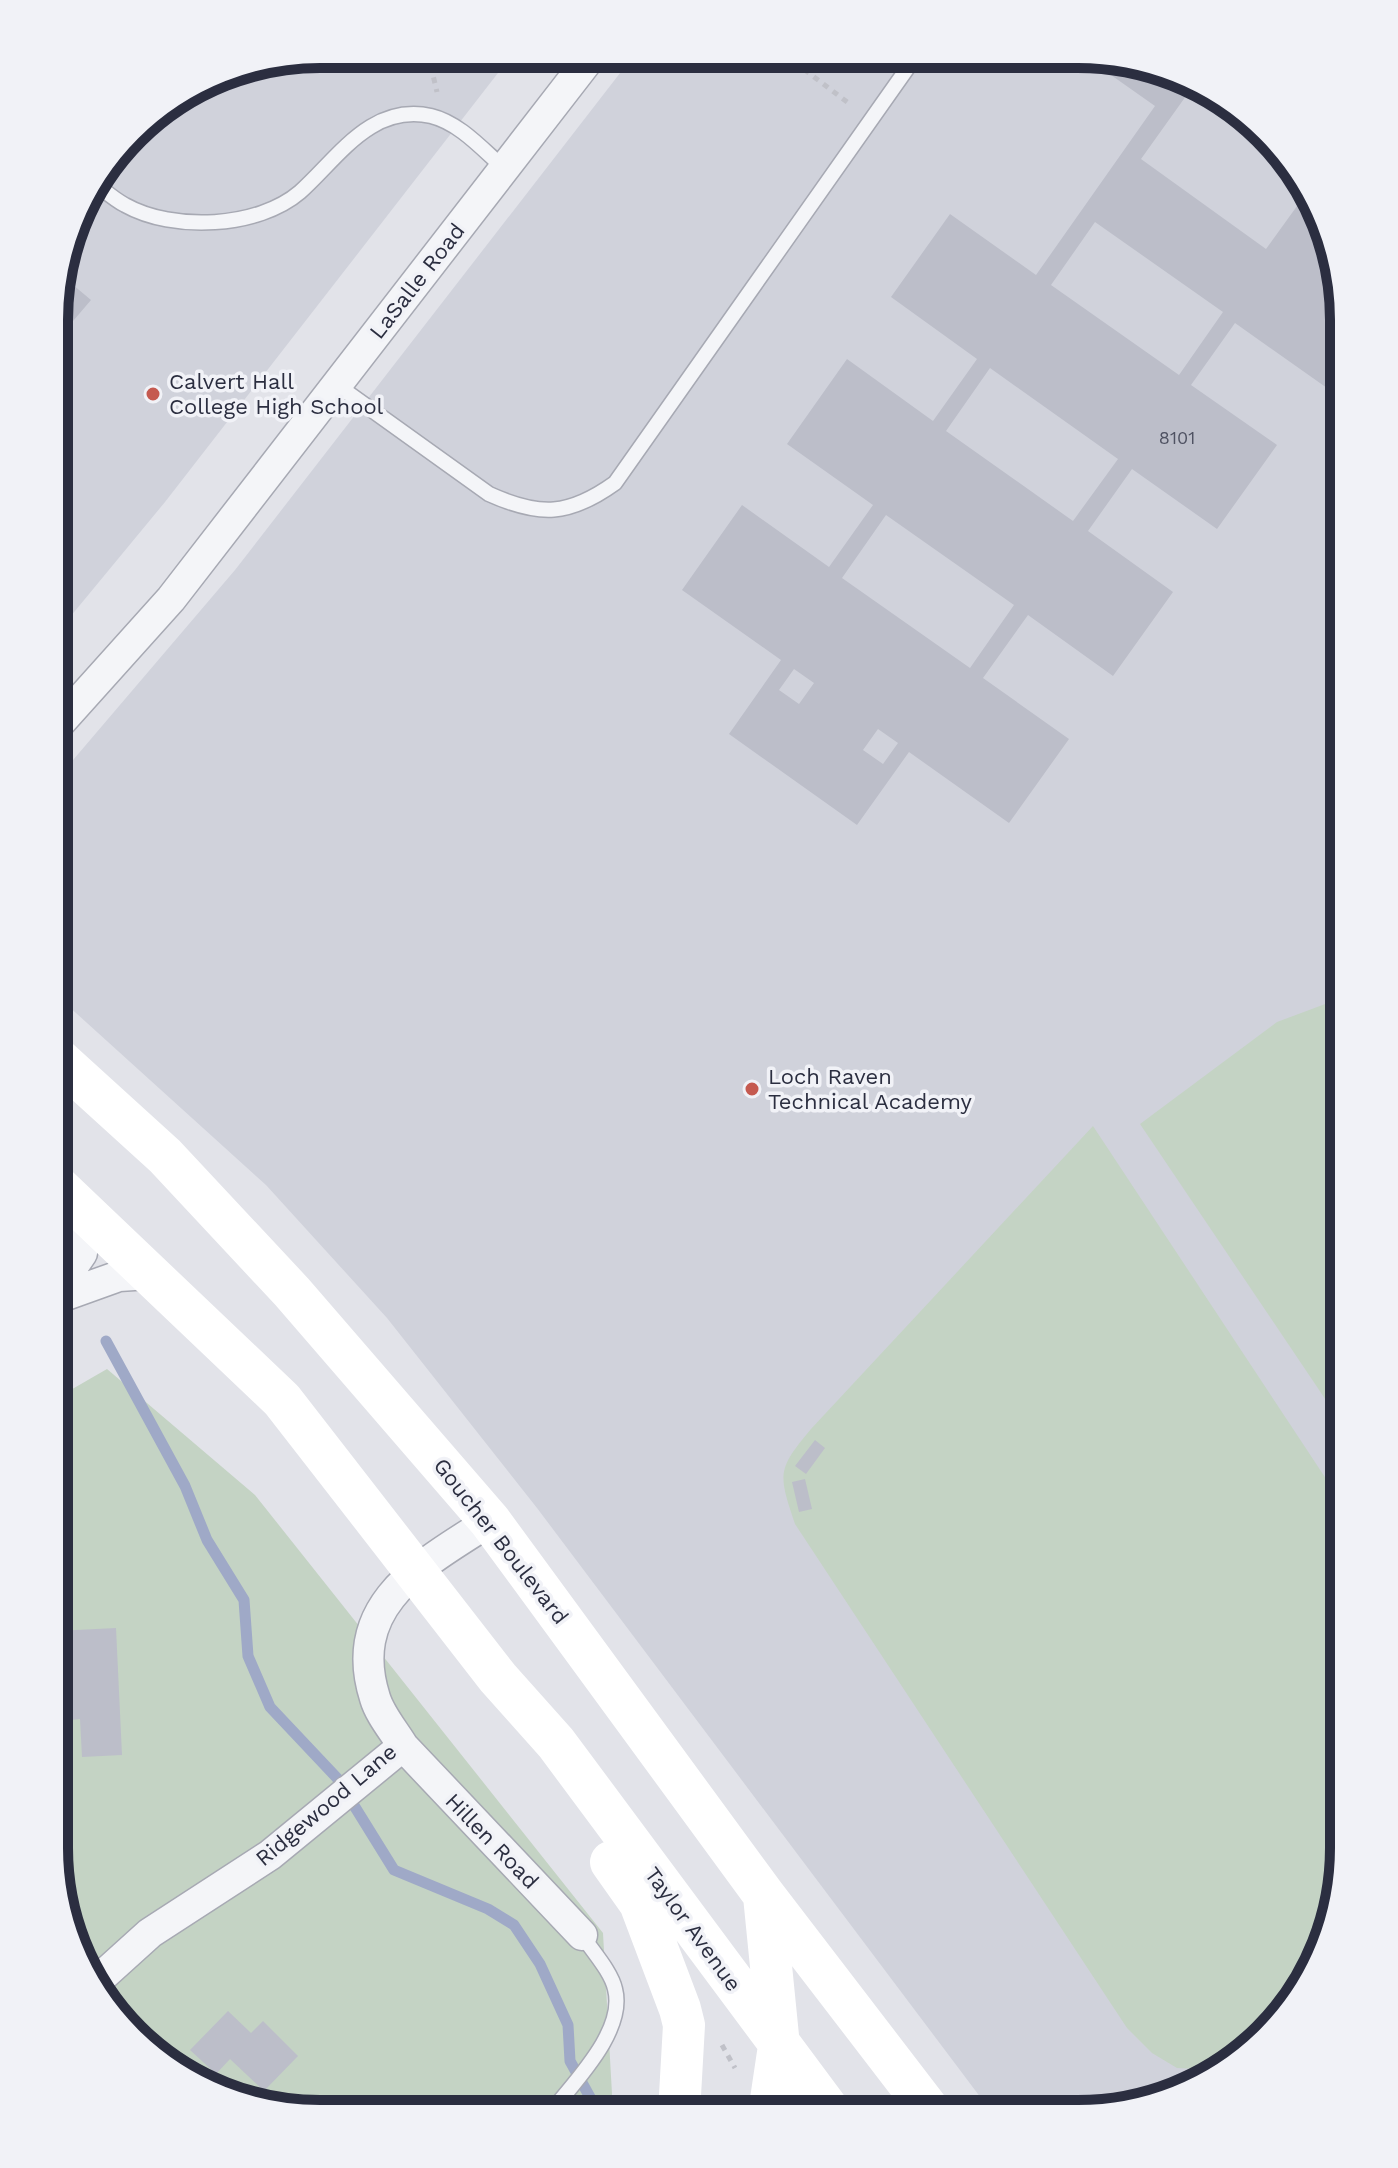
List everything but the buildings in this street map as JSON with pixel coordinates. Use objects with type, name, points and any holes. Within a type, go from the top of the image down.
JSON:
[{"type":"main road","name":"Goucher Boulevard","points":[[68,1068],[186,1179],[292,1292],[490,1521],[764,1895]]},
{"type":"main road","points":[[68,1197],[282,1400],[498,1678],[556,1743],[569,1804],[640,1903],[680,2009],[684,2025],[680,2100]]},
{"type":"main road","name":"Taylor Avenue","points":[[556,1743],[821,2100]]},
{"type":"main road","points":[[764,1895],[779,2046],[771,2100]]},
{"type":"main road","points":[[764,1895],[921,2100]]},
{"type":"street","name":"LaSalle Road","points":[[68,714],[171,599],[582,68]]},
{"type":"street","points":[[68,1275],[82,1253],[85,1213]]},
{"type":"street","points":[[68,1292],[119,1276],[149,1274]]},
{"type":"street","name":"Ridgewood Lane","points":[[103,1975],[150,1933],[270,1855],[403,1746],[375,1701],[366,1656],[379,1611],[415,1569],[490,1521]]},
{"type":"street","name":"Hillen Road","points":[[403,1746],[582,1935]]},
{"type":"lane","points":[[337,385],[489,494],[516,506],[553,511],[585,504],[615,483],[908,68]]},
{"type":"lane","points":[[105,190],[126,206],[165,220],[213,221],[255,216],[297,194],[367,127],[395,116],[429,116],[453,124],[505,169]]},
{"type":"lane","points":[[560,2100],[600,2051],[614,2014],[615,1988],[582,1935]]},
{"type":"path","points":[[431,68],[437,95]]},
{"type":"path","points":[[802,68],[855,107]]},
{"type":"path","points":[[717,2037],[737,2073]]},
{"type":"shaded area","name":"Calvert Hall College High School","points":[[320,68],[502,68],[165,502],[68,619],[70,287],[87,224],[120,167],[167,120],[194,102],[239,81],[287,70]]},
{"type":"shaded area","name":"Loch Raven Technical Academy","points":[[624,68],[1111,70],[1174,87],[1231,120],[1278,167],[1296,194],[1311,224],[1321,255],[1328,287],[1330,320],[1329,1864],[1317,1929],[1304,1959],[1267,2014],[1218,2057],[1174,2081],[1111,2098],[982,2100],[537,1508],[387,1318],[266,1185],[68,1006],[68,766],[235,570]]},
{"type":"green space","points":[[1330,1002],[1329,1405],[1140,1124],[1277,1022]]},
{"type":"green space","points":[[1093,1126],[1329,1484],[1329,1864],[1325,1897],[1317,1929],[1287,1988],[1244,2037],[1204,2066],[1198,2069],[1177,2068],[1152,2053],[1127,2028],[795,1524],[784,1473],[792,1454],[811,1429]]},
{"type":"green space","points":[[107,1369],[255,1495],[603,1933],[611,2100],[287,2098],[224,2081],[194,2066],[167,2048],[120,2001],[87,1944],[70,1881],[68,1392]]},
{"type":"waterway","points":[[106,1341],[185,1486],[207,1540],[244,1600],[248,1656],[270,1707],[337,1778],[394,1870],[488,1909],[514,1925],[540,1964],[568,2025],[570,2061],[591,2100]]},
{"type":"place","name":"Calvert Hall College High School","points":[[153,394]]},
{"type":"place","name":"Loch Raven Technical Academy","points":[[752,1089]]}]
